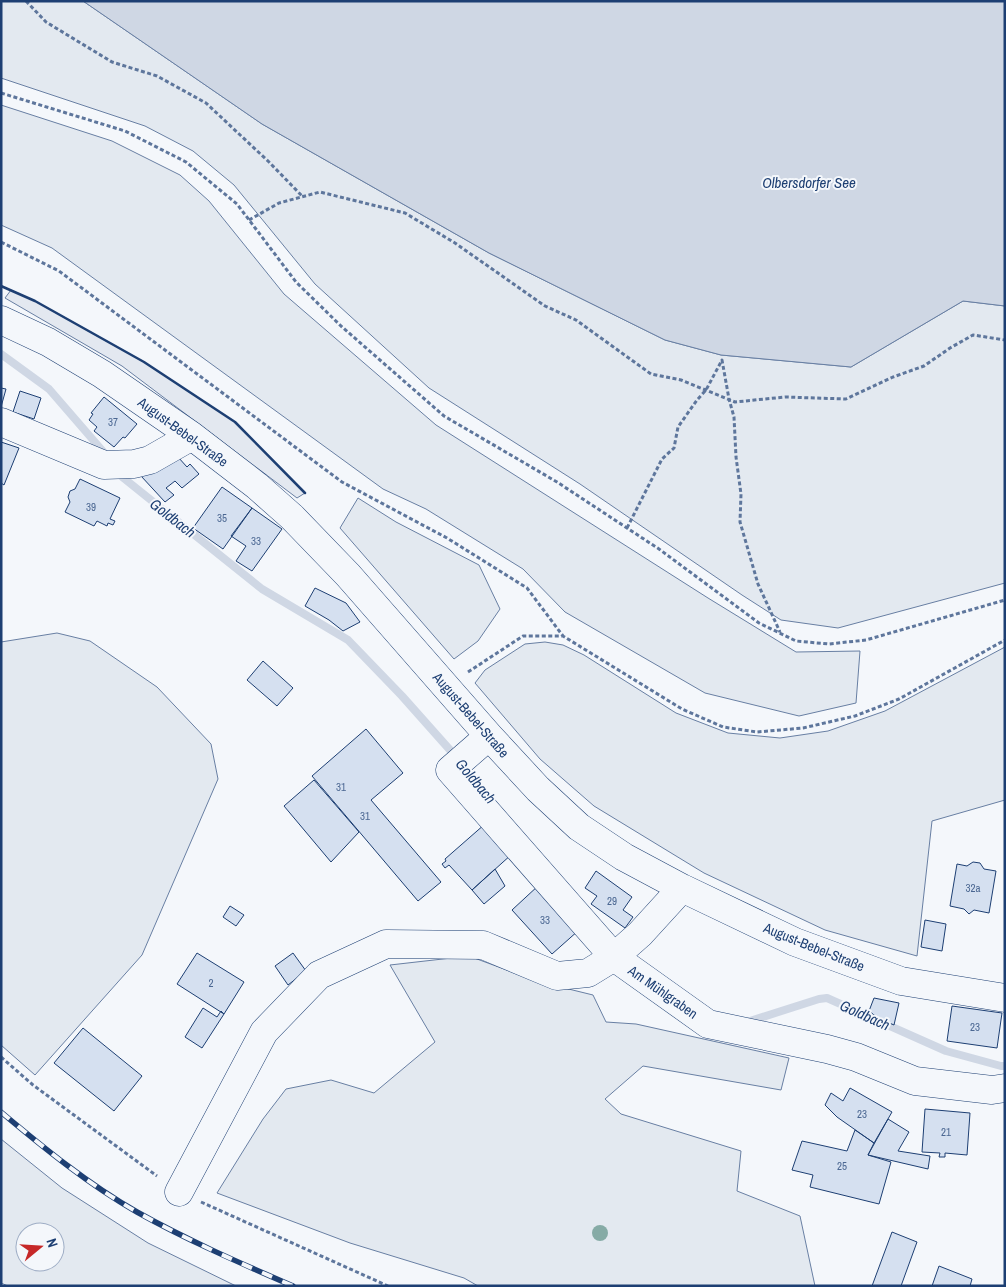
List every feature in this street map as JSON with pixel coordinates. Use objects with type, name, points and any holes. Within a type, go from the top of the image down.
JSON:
[{"type":"street","name":"August-Bebel-Straße","points":[[1,320],[48,342],[102,374],[192,436],[257,486],[292,517],[348,575],[446,686],[482,742],[538,789],[578,827],[624,857],[682,888],[795,942],[902,981],[971,994],[1005,998]]},
{"type":"street","points":[[1,422],[104,465],[134,464],[150,460],[192,436]]},
{"type":"street","name":"Am Mühlgraben","points":[[482,742],[450,770],[614,957],[708,1024],[827,1049],[856,1057],[915,1081],[992,1090],[1005,1088]]},
{"type":"street","points":[[179,1192],[264,1032],[319,975],[386,944],[483,945],[557,976],[588,972],[614,957],[640,934],[682,888]]},
{"type":"path","points":[[26,1],[46,22],[112,62],[157,76],[206,103],[303,196]]},
{"type":"path","points":[[1,93],[125,132],[186,162],[237,204],[296,282],[341,326],[444,416],[557,482],[659,549],[760,623],[796,641],[829,644],[866,640],[1005,600]]},
{"type":"path","points":[[249,220],[279,203],[320,192],[405,214],[456,243],[545,306],[576,320],[651,374],[681,380],[735,402],[785,398],[846,399],[893,377],[924,366],[973,335],[1005,340]]},
{"type":"path","points":[[1,242],[59,271],[342,482],[447,538],[527,588],[563,636],[682,709],[723,727],[757,732],[803,728],[855,716],[899,699],[1005,640]]},
{"type":"path","points":[[626,528],[662,459],[674,448],[678,427],[706,390],[722,360],[734,418],[736,457],[741,494],[740,522],[758,584],[780,633]]},
{"type":"path","points":[[446,686],[523,636],[563,636]]},
{"type":"shaded area","points":[[1,1],[83,1],[262,124],[489,253],[665,340],[721,355],[851,367],[963,301],[1005,306],[1005,583],[838,628],[781,620],[580,484],[429,388],[315,284],[234,185],[193,151],[145,126],[1,78]]},
{"type":"shaded area","points":[[1,105],[112,141],[180,175],[209,201],[284,294],[436,425],[796,652],[860,651],[856,703],[799,716],[705,693],[565,612],[523,569],[426,509],[383,489],[52,248],[1,225]]},
{"type":"shaded area","points":[[11,290],[35,301],[144,362],[235,422],[305,493],[297,498],[122,366],[5,298]]},
{"type":"shaded area","points":[[358,498],[396,522],[479,565],[500,609],[478,641],[454,659],[340,528]]},
{"type":"shaded area","points":[[57,633],[90,641],[157,687],[211,744],[218,779],[142,955],[35,1075],[1,1045],[1,642]]},
{"type":"shaded area","points":[[545,642],[563,645],[584,655],[676,713],[728,733],[780,738],[828,731],[885,711],[1005,647],[1005,800],[932,821],[917,956],[825,930],[704,873],[594,806],[540,759],[475,683],[485,670],[525,644]]},
{"type":"shaded area","points":[[469,956],[536,981],[593,995],[606,1022],[636,1024],[789,1058],[781,1090],[643,1066],[605,1099],[621,1114],[741,1151],[737,1191],[800,1216],[815,1286],[478,1286],[464,1278],[350,1243],[217,1193],[263,1119],[286,1089],[331,1080],[374,1093],[435,1042],[390,965]]},
{"type":"shaded area","points":[[1,1139],[62,1188],[148,1243],[236,1286],[8,1286],[1,1283]]},
{"type":"water","name":"Olbersdorfer See","points":[[83,1],[1005,1],[1005,306],[963,301],[851,367],[721,355],[665,340],[489,253],[262,124]]},
{"type":"building","points":[[1,388],[6,389],[1,407]]},
{"type":"building","points":[[20,391],[41,398],[34,419],[13,412]]},
{"type":"building","points":[[104,397],[137,424],[114,447],[94,431],[97,427],[89,420],[93,414],[91,413]]},
{"type":"building","points":[[1,442],[19,448],[4,485],[1,483]]},
{"type":"building","points":[[178,457],[187,467],[190,464],[199,474],[182,488],[175,481],[166,488],[174,495],[165,502],[141,476]]},
{"type":"building","points":[[80,479],[120,498],[110,519],[115,521],[113,525],[108,523],[107,526],[97,521],[94,526],[65,512],[70,502],[68,497],[70,491],[75,489]]},
{"type":"building","points":[[222,487],[252,508],[223,549],[193,528]]},
{"type":"building","points":[[252,508],[282,529],[252,571],[236,561],[246,546],[231,536]]},
{"type":"building","points":[[315,588],[346,603],[360,622],[343,631],[305,606]]},
{"type":"building","points":[[263,661],[293,688],[277,706],[247,680]]},
{"type":"building","points":[[366,729],[403,773],[371,800],[441,882],[418,901],[312,776]]},
{"type":"building","points":[[314,780],[359,832],[331,862],[284,806]]},
{"type":"building","points":[[485,824],[512,854],[472,890],[449,865],[445,868],[442,864],[446,861],[445,859]]},
{"type":"building","points":[[973,862],[980,863],[984,869],[996,871],[989,913],[974,910],[969,914],[964,909],[950,906],[957,864],[967,866]]},
{"type":"building","points":[[495,869],[505,886],[484,904],[472,890]]},
{"type":"building","points":[[596,871],[632,897],[623,910],[633,917],[625,928],[591,904],[597,896],[585,888]]},
{"type":"building","points":[[539,885],[579,930],[552,954],[512,910]]},
{"type":"building","points":[[230,906],[244,915],[236,926],[223,917]]},
{"type":"building","points":[[925,920],[946,924],[942,951],[921,947]]},
{"type":"building","points":[[197,953],[244,982],[224,1014],[177,984]]},
{"type":"building","points":[[293,953],[306,971],[288,985],[275,966]]},
{"type":"building","points":[[874,998],[899,1003],[894,1025],[878,1018],[869,1011]]},
{"type":"building","points":[[952,1006],[1002,1013],[997,1048],[947,1041]]},
{"type":"building","points":[[203,1008],[217,1017],[221,1011],[224,1014],[202,1048],[185,1037]]},
{"type":"building","points":[[83,1028],[142,1076],[114,1111],[54,1063]]},
{"type":"building","points":[[850,1088],[892,1112],[874,1143],[837,1117],[825,1105],[831,1093],[843,1101]]},
{"type":"building","points":[[925,1109],[970,1113],[967,1155],[945,1153],[945,1157],[939,1157],[940,1153],[922,1152]]},
{"type":"building","points":[[888,1119],[909,1132],[898,1151],[930,1156],[928,1169],[868,1155]]},
{"type":"building","points":[[855,1130],[874,1143],[868,1155],[891,1162],[879,1204],[810,1187],[813,1175],[792,1170],[802,1141],[847,1151]]},
{"type":"building","points":[[892,1232],[917,1242],[901,1286],[872,1286]]},
{"type":"building","points":[[939,1266],[972,1279],[970,1286],[932,1286]]},
{"type":"waterway","name":"Goldbach","points":[[1,354],[49,389],[107,456]]},
{"type":"waterway","name":"Goldbach","points":[[116,472],[262,589],[348,640],[402,696],[458,759]]},
{"type":"waterway","name":"Goldbach","points":[[747,1022],[827,998],[946,1051],[1005,1066]]},
{"type":"railway","points":[[1,1112],[84,1178],[137,1212],[194,1242],[293,1286]]},
{"type":"wall","points":[[1,286],[35,301],[144,362],[235,422],[305,493]]}]
